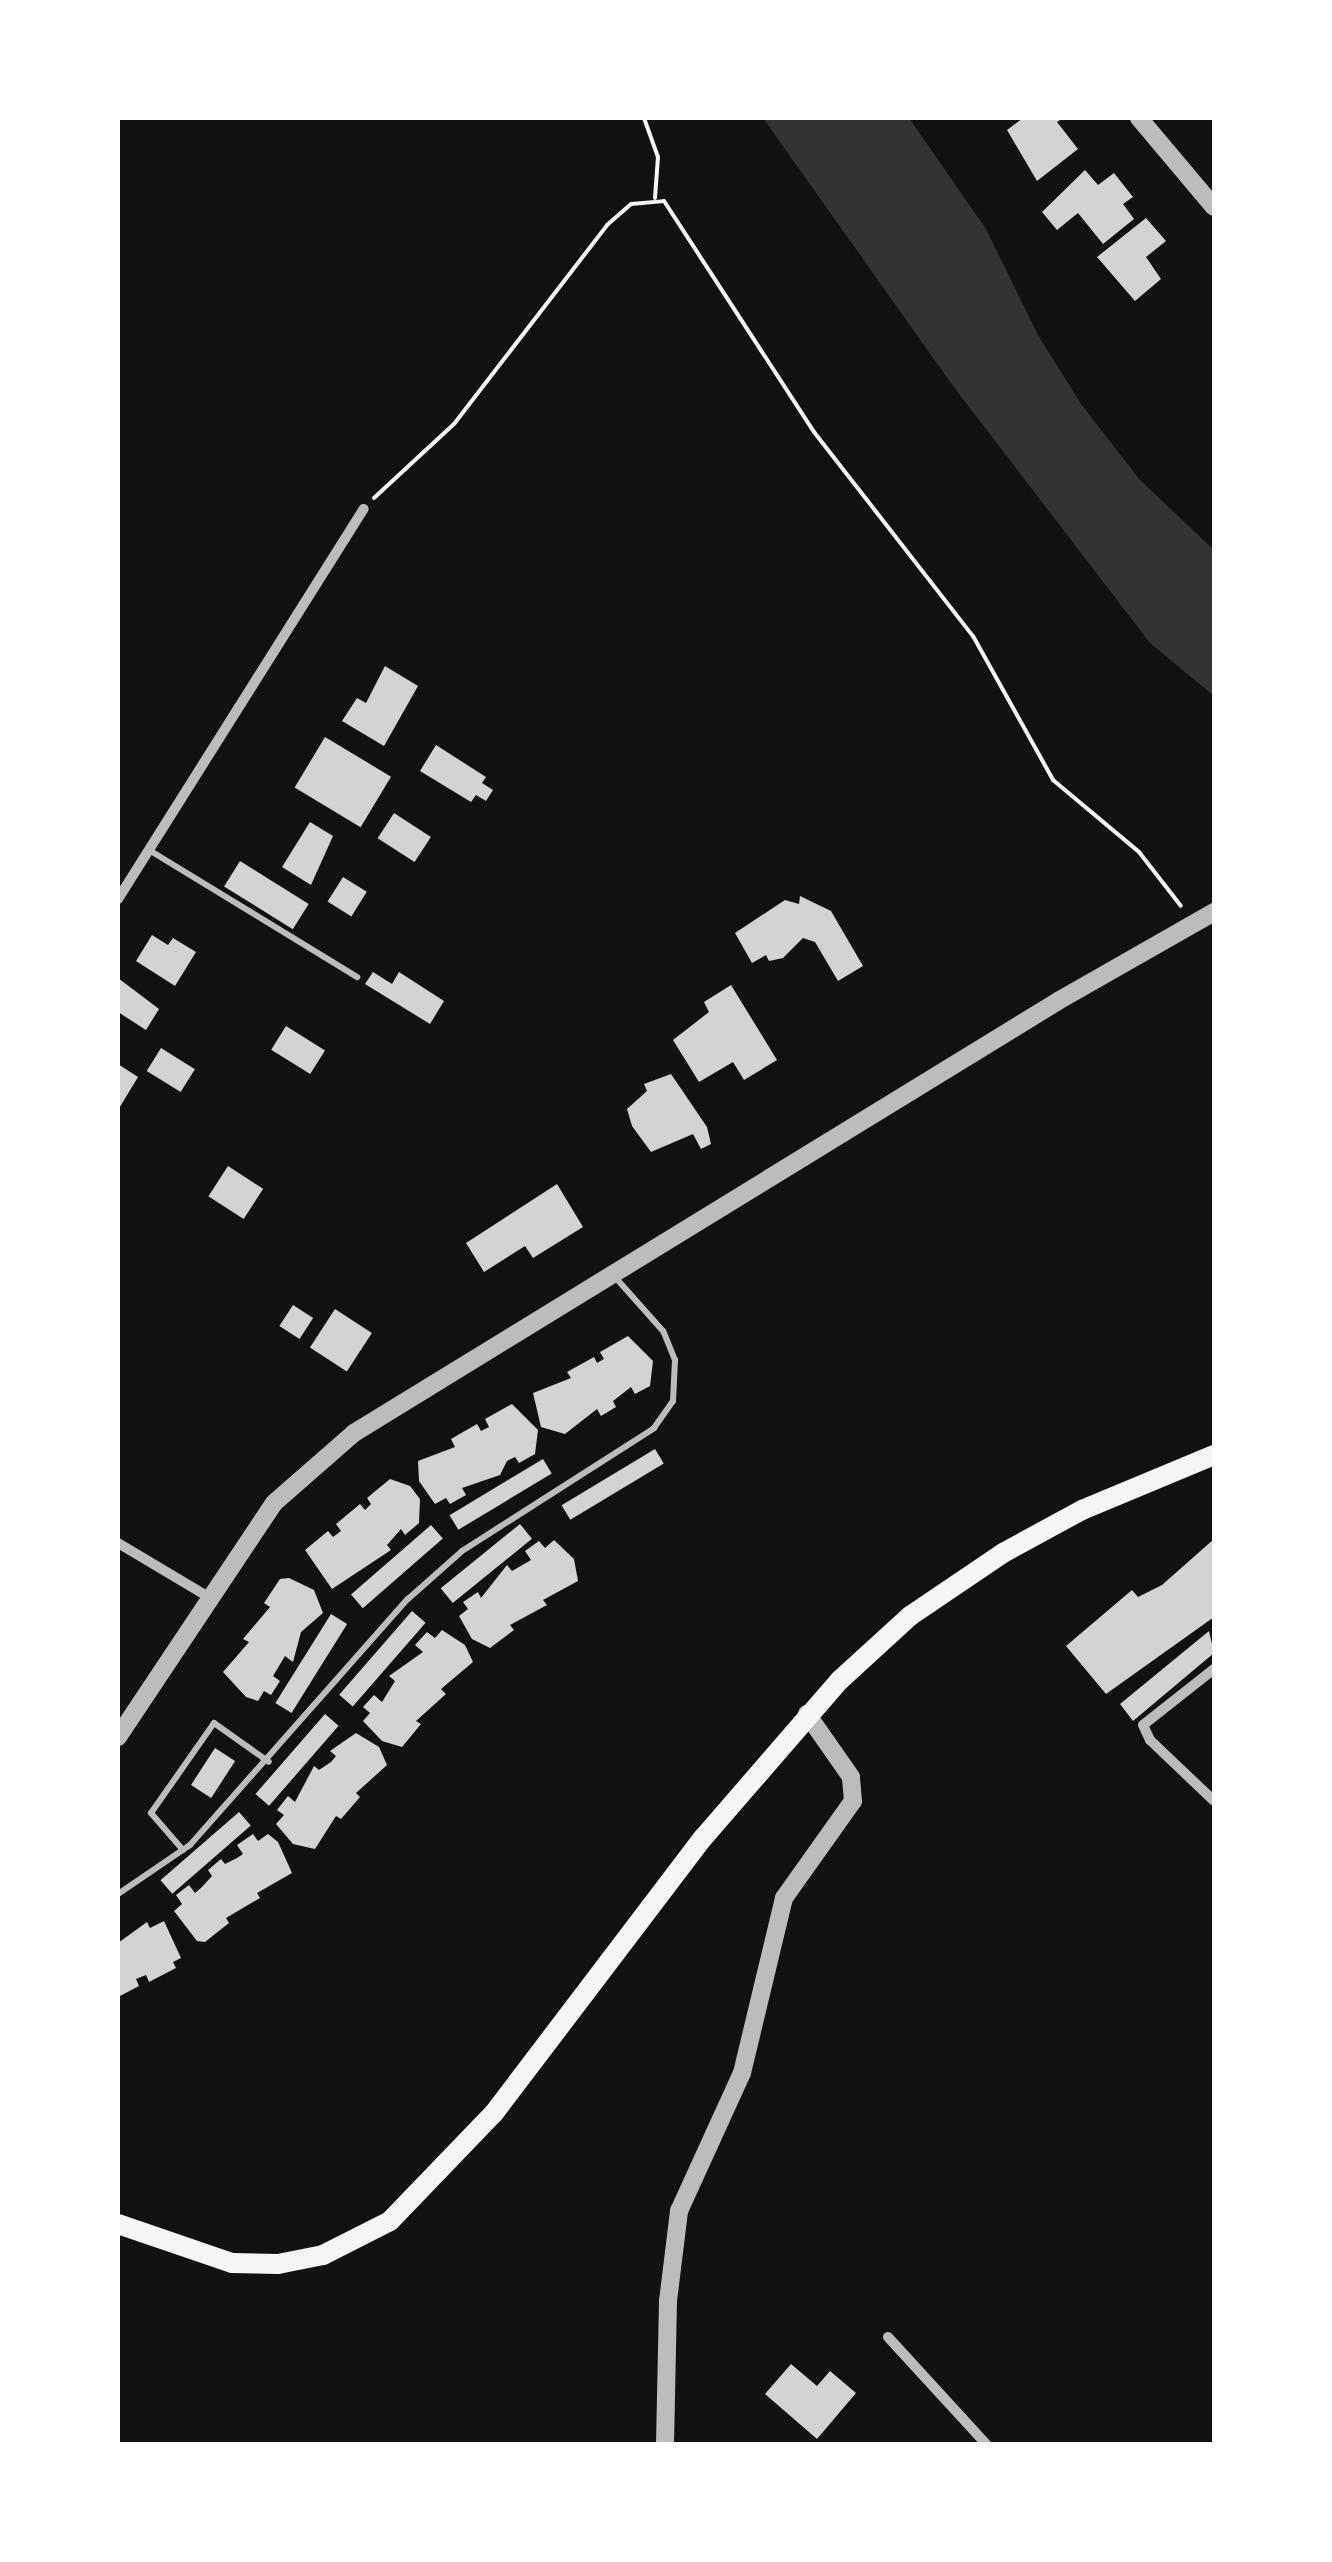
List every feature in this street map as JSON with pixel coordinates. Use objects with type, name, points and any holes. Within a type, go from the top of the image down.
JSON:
[{"type":"main road","points":[[118,2224],[232,2263],[278,2264],[323,2255],[390,2221],[494,2113],[807,1714],[952,1584],[1082,1510],[1214,1455]]},
{"type":"street","points":[[1139,118],[1214,207]]},
{"type":"street","points":[[118,900],[364,509]]},
{"type":"street","points":[[118,1736],[206,1596],[274,1504],[354,1433],[611,1272],[1214,912]]},
{"type":"street","points":[[118,1543],[206,1596]]},
{"type":"street","points":[[1214,1669],[1144,1725],[1150,1740],[1214,1801]]},
{"type":"street","points":[[666,2444],[668,2301],[680,2210],[742,2073],[787,1892],[845,1822],[854,1801],[851,1777],[807,1714]]},
{"type":"street","points":[[888,2337],[986,2444]]},
{"type":"lane","points":[[148,849],[358,977]]},
{"type":"lane","points":[[118,1894],[183,1850],[270,1762],[408,1599],[462,1551],[654,1428],[673,1402],[675,1360],[664,1331],[611,1272]]},
{"type":"lane","points":[[183,1850],[151,1813],[214,1723],[270,1762]]},
{"type":"path","points":[[644,118],[658,157],[656,198]]},
{"type":"path","points":[[364,509],[454,424],[607,225],[631,204],[656,198]]},
{"type":"path","points":[[656,198],[672,212],[814,432],[959,616],[1054,780],[1140,852],[1195,924]]},
{"type":"shaded area","points":[[763,118],[909,118],[986,229],[1038,335],[1081,404],[1140,480],[1214,550],[1214,696],[1150,643],[953,386]]},
{"type":"building","points":[[1023,118],[1063,118],[1057,122],[1078,149],[1037,181],[1007,130]]},
{"type":"building","points":[[1085,170],[1098,185],[1114,173],[1133,197],[1123,204],[1134,219],[1103,244],[1078,213],[1057,230],[1042,212]]},
{"type":"building","points":[[1146,218],[1166,241],[1146,257],[1161,279],[1135,301],[1097,257]]},
{"type":"building","points":[[385,666],[418,686],[384,746],[342,721],[357,698],[366,703]]},
{"type":"building","points":[[325,737],[391,777],[361,827],[295,788]]},
{"type":"building","points":[[436,745],[486,777],[482,783],[493,790],[486,801],[476,795],[471,802],[420,771]]},
{"type":"building","points":[[394,813],[431,837],[415,862],[378,838]]},
{"type":"building","points":[[310,822],[333,836],[311,885],[282,867]]},
{"type":"building","points":[[240,861],[309,904],[293,929],[224,886]]},
{"type":"building","points":[[343,877],[367,892],[351,916],[328,902]]},
{"type":"building","points":[[800,896],[831,911],[863,966],[838,981],[815,942],[803,938],[783,958],[769,961],[766,955],[752,963],[735,933],[785,900],[799,904]]},
{"type":"building","points":[[152,935],[168,945],[173,938],[196,952],[175,986],[136,961]]},
{"type":"building","points":[[373,972],[392,984],[399,972],[444,1001],[430,1024],[365,984]]},
{"type":"building","points":[[118,978],[159,1009],[146,1030],[118,1012]]},
{"type":"building","points":[[731,985],[777,1060],[744,1080],[733,1062],[699,1082],[673,1040],[709,1012],[704,1002]]},
{"type":"building","points":[[286,1026],[325,1050],[310,1074],[271,1050]]},
{"type":"building","points":[[161,1048],[195,1069],[181,1092],[147,1071]]},
{"type":"building","points":[[118,1064],[138,1077],[118,1110]]},
{"type":"building","points":[[671,1074],[707,1127],[711,1144],[701,1149],[693,1134],[651,1152],[632,1126],[627,1109],[647,1091],[644,1084]]},
{"type":"building","points":[[228,1166],[263,1189],[244,1219],[208,1196]]},
{"type":"building","points":[[557,1184],[583,1227],[533,1258],[525,1246],[484,1272],[466,1243]]},
{"type":"building","points":[[293,1305],[313,1318],[300,1339],[279,1326]]},
{"type":"building","points":[[335,1309],[372,1333],[347,1372],[310,1348]]},
{"type":"building","points":[[628,1336],[653,1361],[650,1386],[635,1394],[631,1387],[613,1401],[616,1407],[601,1416],[597,1409],[565,1434],[541,1427],[533,1393],[571,1378],[567,1372],[594,1357],[597,1363],[604,1359],[600,1352]]},
{"type":"building","points":[[512,1404],[538,1430],[535,1454],[519,1463],[515,1457],[507,1461],[500,1475],[462,1488],[466,1495],[450,1504],[446,1498],[435,1504],[419,1481],[418,1461],[455,1447],[451,1439],[477,1424],[481,1431],[489,1427],[485,1419]]},
{"type":"building","points":[[655,1449],[664,1464],[570,1520],[562,1505]]},
{"type":"building","points":[[543,1459],[552,1474],[458,1530],[450,1515]]},
{"type":"building","points":[[390,1479],[410,1486],[420,1499],[419,1523],[405,1535],[401,1529],[387,1545],[391,1550],[332,1589],[305,1550],[328,1531],[333,1537],[341,1531],[336,1524],[360,1504],[365,1510],[371,1504],[367,1498]]},
{"type":"building","points":[[520,1524],[532,1539],[453,1603],[441,1588]]},
{"type":"building","points":[[431,1525],[443,1539],[363,1608],[351,1595]]},
{"type":"building","points":[[1214,1539],[1214,1617],[1106,1694],[1066,1646],[1132,1590],[1138,1597],[1162,1585]]},
{"type":"building","points":[[554,1540],[574,1559],[578,1581],[543,1600],[547,1605],[510,1625],[514,1630],[490,1648],[472,1639],[459,1616],[468,1609],[463,1602],[478,1592],[481,1598],[507,1565],[512,1571],[531,1560],[525,1551],[539,1541],[545,1548]]},
{"type":"building","points":[[289,1578],[314,1590],[323,1613],[301,1632],[293,1662],[285,1656],[273,1676],[280,1681],[271,1695],[264,1691],[258,1701],[246,1697],[223,1672],[249,1642],[243,1639],[270,1607],[264,1603],[280,1579]]},
{"type":"building","points":[[412,1611],[426,1623],[353,1707],[339,1695]]},
{"type":"building","points":[[331,1614],[347,1624],[291,1713],[275,1703]]},
{"type":"building","points":[[442,1630],[465,1645],[473,1662],[441,1689],[446,1694],[416,1721],[421,1724],[402,1747],[382,1741],[363,1721],[370,1713],[363,1707],[374,1695],[382,1702],[395,1681],[389,1676],[423,1652],[415,1645],[427,1632],[435,1638]]},
{"type":"building","points":[[1209,1631],[1214,1653],[1133,1721],[1120,1704]]},
{"type":"building","points":[[325,1714],[339,1726],[269,1806],[255,1794]]},
{"type":"building","points":[[356,1733],[379,1747],[387,1765],[356,1793],[360,1797],[341,1819],[336,1816],[315,1849],[293,1844],[276,1824],[284,1815],[277,1810],[288,1796],[295,1802],[314,1766],[319,1770],[331,1762],[336,1756],[330,1751]]},
{"type":"building","points":[[215,1748],[235,1761],[211,1798],[191,1785]]},
{"type":"building","points":[[239,1812],[251,1826],[172,1894],[161,1880]]},
{"type":"building","points":[[253,1834],[258,1841],[268,1834],[278,1842],[292,1873],[257,1893],[260,1898],[226,1918],[229,1923],[205,1942],[197,1941],[174,1911],[182,1904],[176,1895],[189,1885],[195,1893],[212,1876],[208,1870],[221,1859],[225,1864],[243,1854],[237,1845]]},
{"type":"building","points":[[164,1921],[181,1958],[173,1962],[176,1968],[149,1982],[146,1975],[136,1979],[139,1986],[118,1997],[118,1943],[147,1922],[150,1928]]},
{"type":"building","points":[[791,2364],[817,2386],[830,2371],[856,2393],[817,2439],[765,2394]]}]
